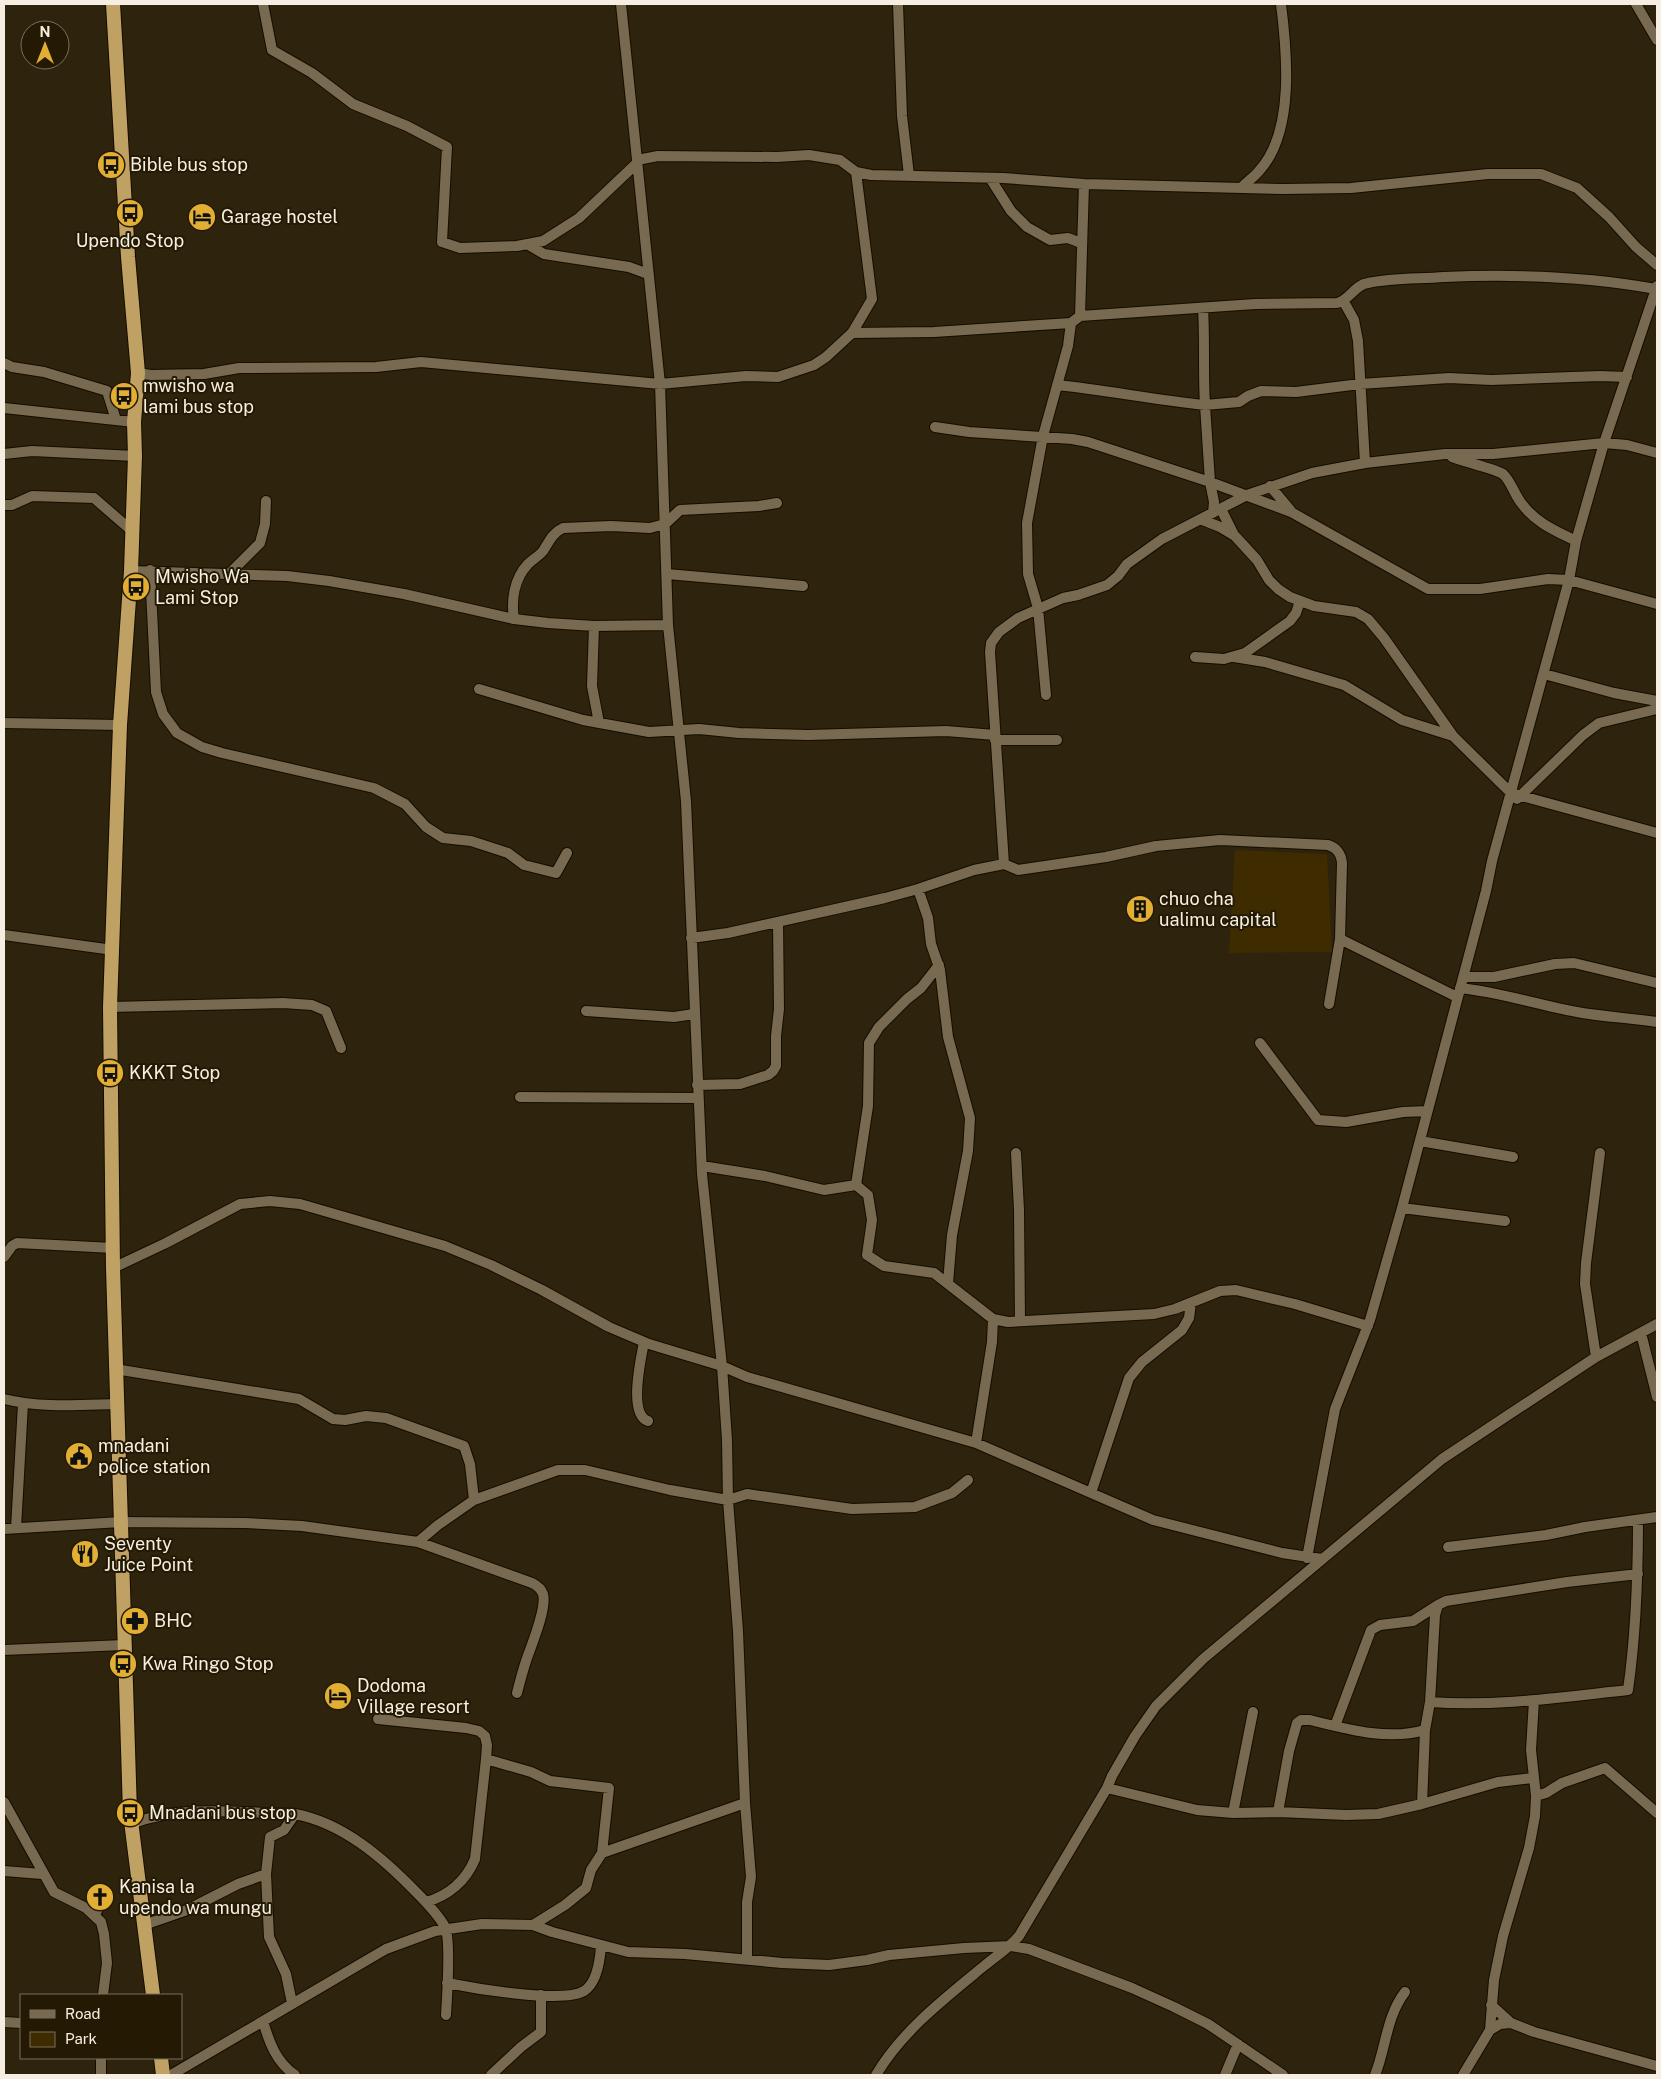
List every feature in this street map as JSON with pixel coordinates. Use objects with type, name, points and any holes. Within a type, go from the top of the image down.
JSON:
[{"type":"highway","points":[[113,4],[128,257],[138,373],[134,422],[135,456],[130,571],[120,725],[110,1007],[115,1369],[131,1824],[153,1994]]},
{"type":"highway","points":[[160,2059],[163,2075]]},
{"type":"street","points":[[263,4],[272,50],[312,73],[353,104],[407,126],[447,147],[442,242],[460,248],[527,244],[543,241],[579,218],[637,162],[658,156],[777,158],[809,155],[840,160],[856,172],[871,175],[909,174],[1084,184],[1158,184],[1217,188],[1242,186],[1283,189],[1351,188],[1488,174],[1541,174],[1577,188],[1609,217],[1636,247],[1657,265]]},
{"type":"street","points":[[621,4],[660,384],[668,626],[686,801],[702,1166],[722,1366],[727,1440],[728,1500],[738,1631],[745,1803],[751,1877],[747,1902],[747,1960]]},
{"type":"street","points":[[898,4],[902,116],[909,174]]},
{"type":"street","points":[[1242,186],[1260,170],[1273,147],[1284,113],[1287,87],[1282,4]]},
{"type":"street","points":[[1636,4],[1657,40]]},
{"type":"street","points":[[138,373],[151,375],[204,374],[239,368],[376,367],[421,362],[568,374],[660,384],[746,376],[778,377],[814,365],[826,358],[852,333],[872,299],[856,172]]},
{"type":"street","points":[[990,178],[1011,211],[1027,227],[1050,240],[1068,238],[1081,243]]},
{"type":"street","points":[[1046,695],[1038,608],[1028,574],[1027,523],[1043,436],[1076,320],[1084,184]]},
{"type":"street","points":[[527,244],[544,254],[629,268],[648,274]]},
{"type":"street","points":[[852,333],[934,332],[1255,304],[1344,302],[1360,285],[1367,283],[1485,275],[1569,277],[1611,280],[1657,287],[1604,443],[1576,541],[1569,580],[1515,795]]},
{"type":"street","points":[[1344,302],[1354,320],[1358,340],[1365,463]]},
{"type":"street","points":[[1203,308],[1205,405],[1210,482],[1214,502],[1217,511],[1235,536],[1257,560],[1269,580],[1278,589],[1300,601],[1314,606],[1356,612],[1368,619],[1384,638],[1453,736],[1515,795],[1657,833]]},
{"type":"street","points":[[4,363],[12,367],[44,372],[107,391],[116,420]]},
{"type":"street","points":[[1057,384],[1205,405],[1239,402],[1261,391],[1296,392],[1360,384],[1450,378],[1491,380],[1600,376],[1627,377]]},
{"type":"street","points":[[4,408],[134,422]]},
{"type":"street","points":[[935,427],[968,432],[1043,436],[1088,442],[1210,482],[1292,512],[1428,589],[1480,589],[1548,579],[1569,580],[1657,604]]},
{"type":"street","points":[[1004,864],[990,652],[991,643],[1008,624],[1038,608],[1107,585],[1118,576],[1127,564],[1162,538],[1247,495],[1312,472],[1365,463],[1445,454],[1493,454],[1604,443],[1627,445],[1657,453]]},
{"type":"street","points":[[4,454],[32,451],[135,456]]},
{"type":"street","points":[[1445,454],[1475,466],[1499,471],[1505,476],[1522,505],[1542,524],[1576,541]]},
{"type":"street","points":[[1270,486],[1292,512]]},
{"type":"street","points":[[4,505],[12,505],[32,496],[94,498],[132,531]]},
{"type":"street","points":[[229,574],[260,543],[263,536],[266,501]]},
{"type":"street","points":[[514,619],[514,592],[521,573],[539,555],[557,531],[563,528],[611,526],[650,528],[665,524],[680,510],[759,506],[777,503]]},
{"type":"street","points":[[1200,519],[1235,536]]},
{"type":"street","points":[[150,570],[156,692],[163,714],[172,727],[189,741],[222,752],[374,788],[405,804],[426,827],[443,838],[471,841],[508,852],[524,865],[556,873],[567,853]]},
{"type":"street","points":[[130,571],[150,570],[287,576],[404,594],[514,619],[568,626],[668,626]]},
{"type":"street","points":[[667,574],[803,586]]},
{"type":"street","points":[[1195,657],[1224,659],[1251,650],[1290,621],[1296,613],[1300,601]]},
{"type":"street","points":[[594,626],[592,693],[599,723]]},
{"type":"street","points":[[1234,657],[1265,662],[1344,684],[1402,720],[1453,736]]},
{"type":"street","points":[[1544,674],[1614,693],[1657,701]]},
{"type":"street","points":[[479,689],[545,710],[599,723],[649,732],[680,730],[808,735],[946,731],[995,738],[1057,740]]},
{"type":"street","points":[[1307,1558],[1334,1409],[1368,1326],[1402,1208],[1506,809],[1515,795],[1599,723],[1657,709]]},
{"type":"street","points":[[4,723],[120,725]]},
{"type":"street","points":[[691,938],[778,922],[918,889],[974,870],[1004,864],[1018,870],[1106,857],[1156,846],[1220,840],[1328,845],[1335,847],[1341,856],[1342,863],[1340,939],[1329,1004]]},
{"type":"street","points":[[918,889],[928,918],[931,944],[938,965],[947,1030],[956,1074],[970,1118],[970,1131],[952,1235],[948,1283]]},
{"type":"street","points":[[697,1085],[740,1084],[768,1075],[773,1072],[776,1066],[776,1036],[779,1009],[778,922]]},
{"type":"street","points":[[4,935],[113,950]]},
{"type":"street","points":[[1340,939],[1459,993],[1488,991],[1576,1012],[1657,1022]]},
{"type":"street","points":[[1463,977],[1494,977],[1555,964],[1574,963],[1657,983]]},
{"type":"street","points":[[856,1185],[868,1106],[869,1043],[879,1027],[921,988],[938,965]]},
{"type":"street","points":[[110,1007],[268,1003],[312,1005],[326,1011],[341,1048]]},
{"type":"street","points":[[586,1011],[674,1017],[694,1014]]},
{"type":"street","points":[[1260,1042],[1318,1120],[1323,1122],[1346,1122],[1403,1112],[1427,1111]]},
{"type":"street","points":[[520,1097],[698,1098]]},
{"type":"street","points":[[1420,1141],[1513,1157]]},
{"type":"street","points":[[1016,1153],[1019,1210],[1020,1321]]},
{"type":"street","points":[[1596,1357],[1586,1277],[1600,1153]]},
{"type":"street","points":[[702,1166],[765,1176],[824,1190],[856,1185],[868,1195],[872,1220],[867,1255],[884,1266],[934,1273],[993,1319],[1020,1321],[1154,1314],[1220,1292],[1236,1290],[1295,1304],[1368,1326]]},
{"type":"street","points":[[113,1268],[166,1243],[240,1204],[270,1201],[300,1204],[445,1246],[492,1265],[609,1327],[644,1342],[722,1366],[747,1377],[976,1443],[1153,1520],[1307,1558],[1322,1559]]},
{"type":"street","points":[[1402,1208],[1505,1221]]},
{"type":"street","points":[[4,1257],[12,1246],[17,1243],[113,1248]]},
{"type":"street","points":[[1091,1494],[1129,1378],[1142,1362],[1182,1330],[1189,1318],[1191,1303]]},
{"type":"street","points":[[976,1443],[992,1342],[993,1319]]},
{"type":"street","points":[[876,2075],[894,2048],[916,2024],[1010,1946],[1040,1903],[1135,1736],[1156,1706],[1203,1659],[1442,1460],[1596,1357],[1657,1324]]},
{"type":"street","points":[[1640,1333],[1657,1396]]},
{"type":"street","points":[[644,1342],[637,1399],[640,1415],[648,1421]]},
{"type":"street","points":[[115,1369],[299,1399],[333,1419],[345,1420],[366,1416],[396,1420],[407,1424],[433,1436],[464,1446],[470,1464],[474,1500]]},
{"type":"street","points":[[4,1399],[22,1404],[116,1404]]},
{"type":"street","points":[[16,1528],[22,1404]]},
{"type":"street","points":[[418,1542],[438,1525],[474,1500],[558,1470],[586,1470],[670,1490],[728,1500],[747,1494],[852,1509],[915,1507],[952,1494],[968,1480]]},
{"type":"street","points":[[1448,1547],[1546,1535],[1585,1527],[1657,1517]]},
{"type":"street","points":[[1430,1702],[1463,1704],[1534,1700],[1628,1690],[1634,1650],[1638,1574],[1638,1520]]},
{"type":"street","points":[[4,1529],[121,1522],[245,1523],[302,1526],[418,1542],[532,1583],[543,1594],[543,1604],[534,1643],[527,1657],[517,1693]]},
{"type":"street","points":[[1335,1726],[1371,1630],[1380,1625],[1413,1621],[1446,1601],[1567,1582],[1638,1574]]},
{"type":"street","points":[[1422,1804],[1425,1730],[1430,1702],[1435,1615],[1438,1606]]},
{"type":"street","points":[[4,1650],[124,1645]]},
{"type":"street","points":[[1490,2030],[1494,1980],[1503,1936],[1529,1848],[1534,1816],[1536,1796],[1531,1750],[1534,1700]]},
{"type":"street","points":[[1233,1813],[1252,1712]]},
{"type":"street","points":[[378,1718],[479,1731],[485,1736],[487,1745],[486,1759],[475,1860],[470,1872],[460,1883],[442,1896],[426,1902]]},
{"type":"street","points":[[1278,1812],[1289,1751],[1297,1723],[1301,1720],[1310,1720],[1370,1732],[1408,1735],[1425,1730]]},
{"type":"street","points":[[486,1759],[531,1772],[550,1781],[610,1788],[602,1853],[591,1870],[586,1888],[565,1905],[534,1925]]},
{"type":"street","points":[[1536,1796],[1546,1793],[1562,1783],[1605,1768],[1657,1813]]},
{"type":"street","points":[[1107,1788],[1197,1810],[1233,1813],[1278,1812],[1346,1816],[1378,1814],[1422,1804],[1498,1782],[1533,1778]]},
{"type":"street","points":[[4,1802],[42,1874],[54,1892],[86,1908],[101,1922],[104,1934],[106,1963],[103,1994]]},
{"type":"street","points":[[602,1853],[745,1803]]},
{"type":"street","points":[[131,1824],[148,1818],[200,1812],[295,1814],[325,1823],[375,1854],[426,1902],[446,1928],[448,1955],[446,2015]]},
{"type":"street","points":[[292,2003],[286,1974],[269,1937],[266,1874],[270,1837],[284,1830],[295,1814]]},
{"type":"street","points":[[4,1870],[42,1874]]},
{"type":"street","points":[[144,1925],[187,1910],[238,1884],[266,1874]]},
{"type":"street","points":[[95,1915],[102,1899]]},
{"type":"street","points":[[171,2075],[386,1949],[446,1928],[482,1924],[534,1925],[552,1932],[628,1952],[684,1954],[829,1965],[889,1955],[1010,1946],[1029,1950],[1132,1988],[1199,2020],[1283,2075]]},
{"type":"street","points":[[447,1983],[489,1991],[541,1995],[577,1993],[583,1991],[596,1974],[599,1967],[601,1946]]},
{"type":"street","points":[[1375,2075],[1383,2043],[1398,2002],[1405,1992]]},
{"type":"street","points":[[491,2075],[521,2047],[541,2032],[541,1995]]},
{"type":"street","points":[[1492,2005],[1512,2023],[1534,2032],[1657,2066]]},
{"type":"street","points":[[263,2021],[273,2050],[282,2064],[295,2075]]},
{"type":"street","points":[[4,2022],[20,2023]]},
{"type":"street","points":[[1463,2075],[1490,2030],[1495,2026],[1512,2023]]},
{"type":"street","points":[[1225,2075],[1238,2044]]},
{"type":"street","points":[[100,2075],[101,2059]]},
{"type":"green space","points":[[1235,850],[1327,854],[1332,952],[1229,953]]},
{"type":"place","name":"Bible bus stop","points":[[111,165]]},
{"type":"place","name":"Upendo Stop","points":[[130,213]]},
{"type":"place","name":"Garage hostel","points":[[202,217]]},
{"type":"place","name":"mwisho wa lami bus stop","points":[[124,396]]},
{"type":"place","name":"Mwisho Wa Lami Stop","points":[[136,587]]},
{"type":"place","name":"chuo cha ualimu capital","points":[[1140,909]]},
{"type":"place","name":"KKKT Stop","points":[[110,1073]]},
{"type":"place","name":"mnadani police station","points":[[79,1456]]},
{"type":"place","name":"Seventy Juice Point","points":[[85,1554]]},
{"type":"place","name":"BHC","points":[[135,1621]]},
{"type":"place","name":"Kwa Ringo Stop","points":[[123,1664]]},
{"type":"place","name":"Dodoma Village resort","points":[[338,1696]]},
{"type":"place","name":"Mnadani bus stop","points":[[130,1813]]},
{"type":"place","name":"Kanisa la upendo wa mungu","points":[[100,1897]]}]
